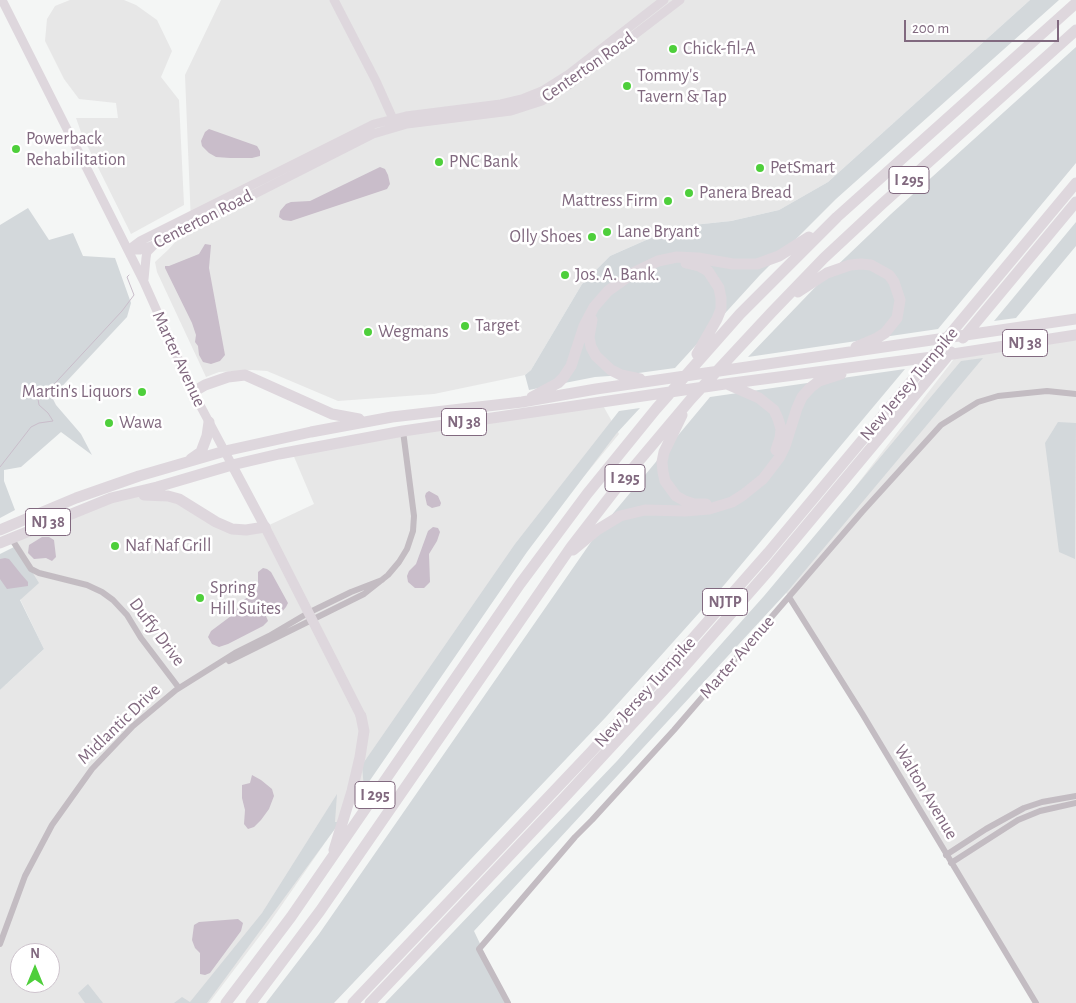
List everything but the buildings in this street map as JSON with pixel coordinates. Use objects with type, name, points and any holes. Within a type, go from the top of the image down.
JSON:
[{"type":"highway","name":"I 295","points":[[226,1003],[279,934],[535,564],[587,494],[685,374],[740,314],[837,217],[1076,3]]},
{"type":"highway","name":"I 295","points":[[251,1003],[320,911],[562,559],[622,481],[690,399],[824,258],[1076,30]]},
{"type":"highway","name":"New Jersey Turnpike","points":[[353,1003],[591,752],[725,603],[1076,183]]},
{"type":"highway","name":"New Jersey Turnpike","points":[[370,1003],[563,799],[688,663],[824,506],[1076,202]]},
{"type":"highway","points":[[522,402],[558,383],[563,378],[571,366],[584,326],[594,307],[608,291],[633,273],[658,261],[678,257],[733,264],[757,264],[790,250],[837,217]]},
{"type":"highway","points":[[660,379],[643,380],[621,375],[603,364],[591,347],[589,337],[590,326],[600,307],[618,289],[653,268],[677,262],[699,266],[708,271],[719,288],[722,298],[717,319],[685,374]]},
{"type":"highway","points":[[771,312],[816,279],[838,268],[861,264],[881,269],[889,275],[898,291],[900,300],[897,318],[892,326],[877,338],[837,354]]},
{"type":"highway","name":"NJ 38","points":[[0,530],[76,498],[187,461],[225,451],[375,420],[466,407],[522,402],[660,379],[1076,319]]},
{"type":"highway","name":"NJ 38","points":[[0,543],[111,498],[279,454],[404,431],[1076,335]]},
{"type":"highway","points":[[562,559],[597,530],[620,516],[645,510],[685,512],[710,509],[726,504],[743,495],[762,479],[779,458],[785,446],[797,408],[802,397],[810,388],[819,381],[863,366]]},
{"type":"highway","points":[[193,392],[205,385],[228,377],[245,375],[332,414],[352,419],[375,420]]},
{"type":"highway","points":[[690,399],[664,452],[663,472],[665,481],[670,489],[684,501],[694,504],[716,502],[738,492],[758,476],[773,458],[780,438],[781,428],[778,419],[767,403],[751,394],[725,384]]},
{"type":"highway","points":[[187,461],[200,452],[207,436],[209,422]]},
{"type":"highway","points":[[111,498],[146,494],[168,496],[189,504],[216,522],[232,529],[246,530],[265,527]]},
{"type":"highway","points":[[330,860],[352,791],[360,757],[364,731],[362,716]]},
{"type":"main road","name":"Marter Avenue","points":[[2,0],[144,282],[193,392],[362,716]]},
{"type":"main road","points":[[334,0],[376,80],[393,119]]},
{"type":"main road","name":"Centerton Road","points":[[128,250],[140,241],[362,130],[393,119],[501,104],[522,99],[542,91],[569,74],[664,0]]},
{"type":"main road","name":"Centerton Road","points":[[128,250],[140,250],[154,245],[373,134],[408,124],[511,111],[542,101],[573,82],[680,0]]},
{"type":"main road","points":[[144,282],[147,252],[154,245]]},
{"type":"street","name":"Marter Avenue","points":[[508,1003],[479,949],[575,837],[668,737],[940,425],[978,402],[998,396],[1047,390],[1076,394]]},
{"type":"street","name":"Midlantic Drive","points":[[0,944],[16,897],[32,860],[49,830],[70,797],[112,747],[159,703],[179,688],[235,653],[310,617],[351,592],[382,580],[403,556],[413,531],[414,516],[404,431]]},
{"type":"street","name":"Duffy Drive","points":[[11,538],[31,569],[92,588],[106,594],[117,603],[179,688]]},
{"type":"street","name":"Walton Avenue","points":[[789,597],[1036,1003]]},
{"type":"street","points":[[946,855],[1006,817],[1038,804],[1076,796]]},
{"type":"street","points":[[951,863],[1004,829],[1040,811],[1076,803]]},
{"type":"street","points":[[1038,804],[1040,811]]},
{"type":"shaded area","points":[[70,0],[124,0],[136,5],[157,20],[172,51],[161,77],[179,100],[184,205],[131,234],[82,135],[76,118],[118,118],[116,103],[79,99],[64,79],[45,41],[47,19],[55,6]]},
{"type":"shaded area","points":[[221,0],[1030,0],[828,182],[779,210],[731,221],[681,227],[680,225],[610,256],[582,284],[531,370],[525,375],[434,394],[338,401],[267,371],[219,372],[206,377],[157,272],[155,262],[191,224],[185,75]]},
{"type":"shaded area","points":[[1030,0],[1059,0],[836,199],[760,275],[675,368],[595,377],[529,390],[525,375],[531,370],[582,284],[610,256],[680,225],[681,227],[731,221],[779,210],[828,182]]},
{"type":"shaded area","points":[[1076,47],[1076,163],[938,329],[748,357],[825,277],[891,214]]},
{"type":"shaded area","points":[[209,129],[257,146],[260,156],[252,158],[216,157],[202,146],[201,141],[205,132]]},
{"type":"shaded area","points":[[380,167],[385,169],[388,175],[390,184],[387,189],[291,221],[283,220],[279,217],[280,211],[286,204],[310,201]]},
{"type":"shaded area","points":[[28,208],[49,240],[73,233],[83,256],[115,258],[131,303],[127,317],[52,397],[56,405],[81,434],[92,455],[61,432],[21,467],[4,470],[4,481],[15,510],[0,518],[0,225]]},
{"type":"shaded area","points":[[1076,222],[1076,246],[1016,318],[994,321]]},
{"type":"shaded area","points":[[205,244],[211,245],[209,268],[225,355],[220,361],[211,364],[203,362],[199,355],[192,323],[165,268],[165,266],[199,254]]},
{"type":"shaded area","points":[[1076,339],[1076,1003],[1036,1003],[809,628],[779,582],[832,517],[957,355]]},
{"type":"shaded area","points":[[983,358],[787,592],[474,931],[508,1003],[385,1003],[617,761],[764,596],[961,361]]},
{"type":"shaded area","points":[[905,369],[725,584],[605,718],[334,1003],[266,1003],[319,934],[600,529],[710,397]]},
{"type":"shaded area","points":[[601,402],[619,434],[511,570],[268,925],[209,1003],[0,1003],[0,690],[44,649],[20,599],[29,567],[11,538],[111,498],[157,494],[224,526],[265,527],[314,504],[292,452]]},
{"type":"shaded area","points":[[640,408],[616,434],[527,552],[364,789],[362,765],[515,544],[619,411]]},
{"type":"shaded area","points":[[1058,422],[1076,423],[1075,559],[1059,552],[1045,443]]},
{"type":"shaded area","points":[[429,491],[438,496],[441,503],[440,506],[432,508],[427,505],[425,496]]},
{"type":"shaded area","points":[[433,527],[438,528],[440,532],[429,554],[430,582],[424,588],[415,588],[408,582],[407,576],[416,564],[428,531]]},
{"type":"shaded area","points":[[42,537],[49,537],[54,540],[56,557],[52,561],[46,558],[34,559],[28,553],[29,545]]},
{"type":"shaded area","points":[[16,546],[39,583],[20,600],[44,649],[0,690],[0,554]]},
{"type":"shaded area","points":[[0,559],[9,559],[28,582],[28,586],[7,589],[0,579]]},
{"type":"shaded area","points":[[263,568],[271,572],[288,603],[286,607],[281,613],[273,610],[268,611],[266,616],[268,621],[263,626],[228,644],[219,647],[212,644],[208,637],[211,631],[235,613],[242,601],[257,591],[258,572]]},
{"type":"shaded area","points":[[252,775],[272,789],[274,796],[269,809],[261,820],[254,827],[248,829],[244,824],[245,810],[242,798],[242,785],[250,783]]},
{"type":"shaded area","points":[[337,794],[335,822],[340,822],[207,1003],[174,1003],[182,997],[190,1002],[262,913]]},
{"type":"shaded area","points":[[238,919],[243,923],[241,931],[210,973],[200,974],[200,953],[195,948],[192,940],[194,925],[199,922]]},
{"type":"shaded area","points":[[88,984],[103,1003],[85,1003],[78,993]]},
{"type":"waterway","points":[[0,467],[31,427],[39,423],[53,421],[48,413],[39,405],[38,399],[46,393],[122,311],[134,295],[127,277],[129,275]]},
{"type":"place","name":"Chick-fil-A","points":[[673,49]]},
{"type":"place","name":"Tommy's Tavern & Tap","points":[[627,86]]},
{"type":"place","name":"Powerback Rehabilitation","points":[[16,149]]},
{"type":"place","name":"PNC Bank","points":[[439,162]]},
{"type":"place","name":"PetSmart","points":[[760,168]]},
{"type":"place","name":"Panera Bread","points":[[689,193]]},
{"type":"place","name":"Mattress Firm","points":[[668,201]]},
{"type":"place","name":"Lane Bryant","points":[[607,232]]},
{"type":"place","name":"Olly Shoes","points":[[592,237]]},
{"type":"place","name":"Jos. A. Bank.","points":[[565,275]]},
{"type":"place","name":"Target","points":[[465,326]]},
{"type":"place","name":"Wegmans","points":[[368,332]]},
{"type":"place","name":"Martin's Liquors","points":[[142,392]]},
{"type":"place","name":"Wawa","points":[[109,423]]},
{"type":"place","name":"Naf Naf Grill","points":[[115,546]]},
{"type":"place","name":"Spring Hill Suites","points":[[200,598]]}]
